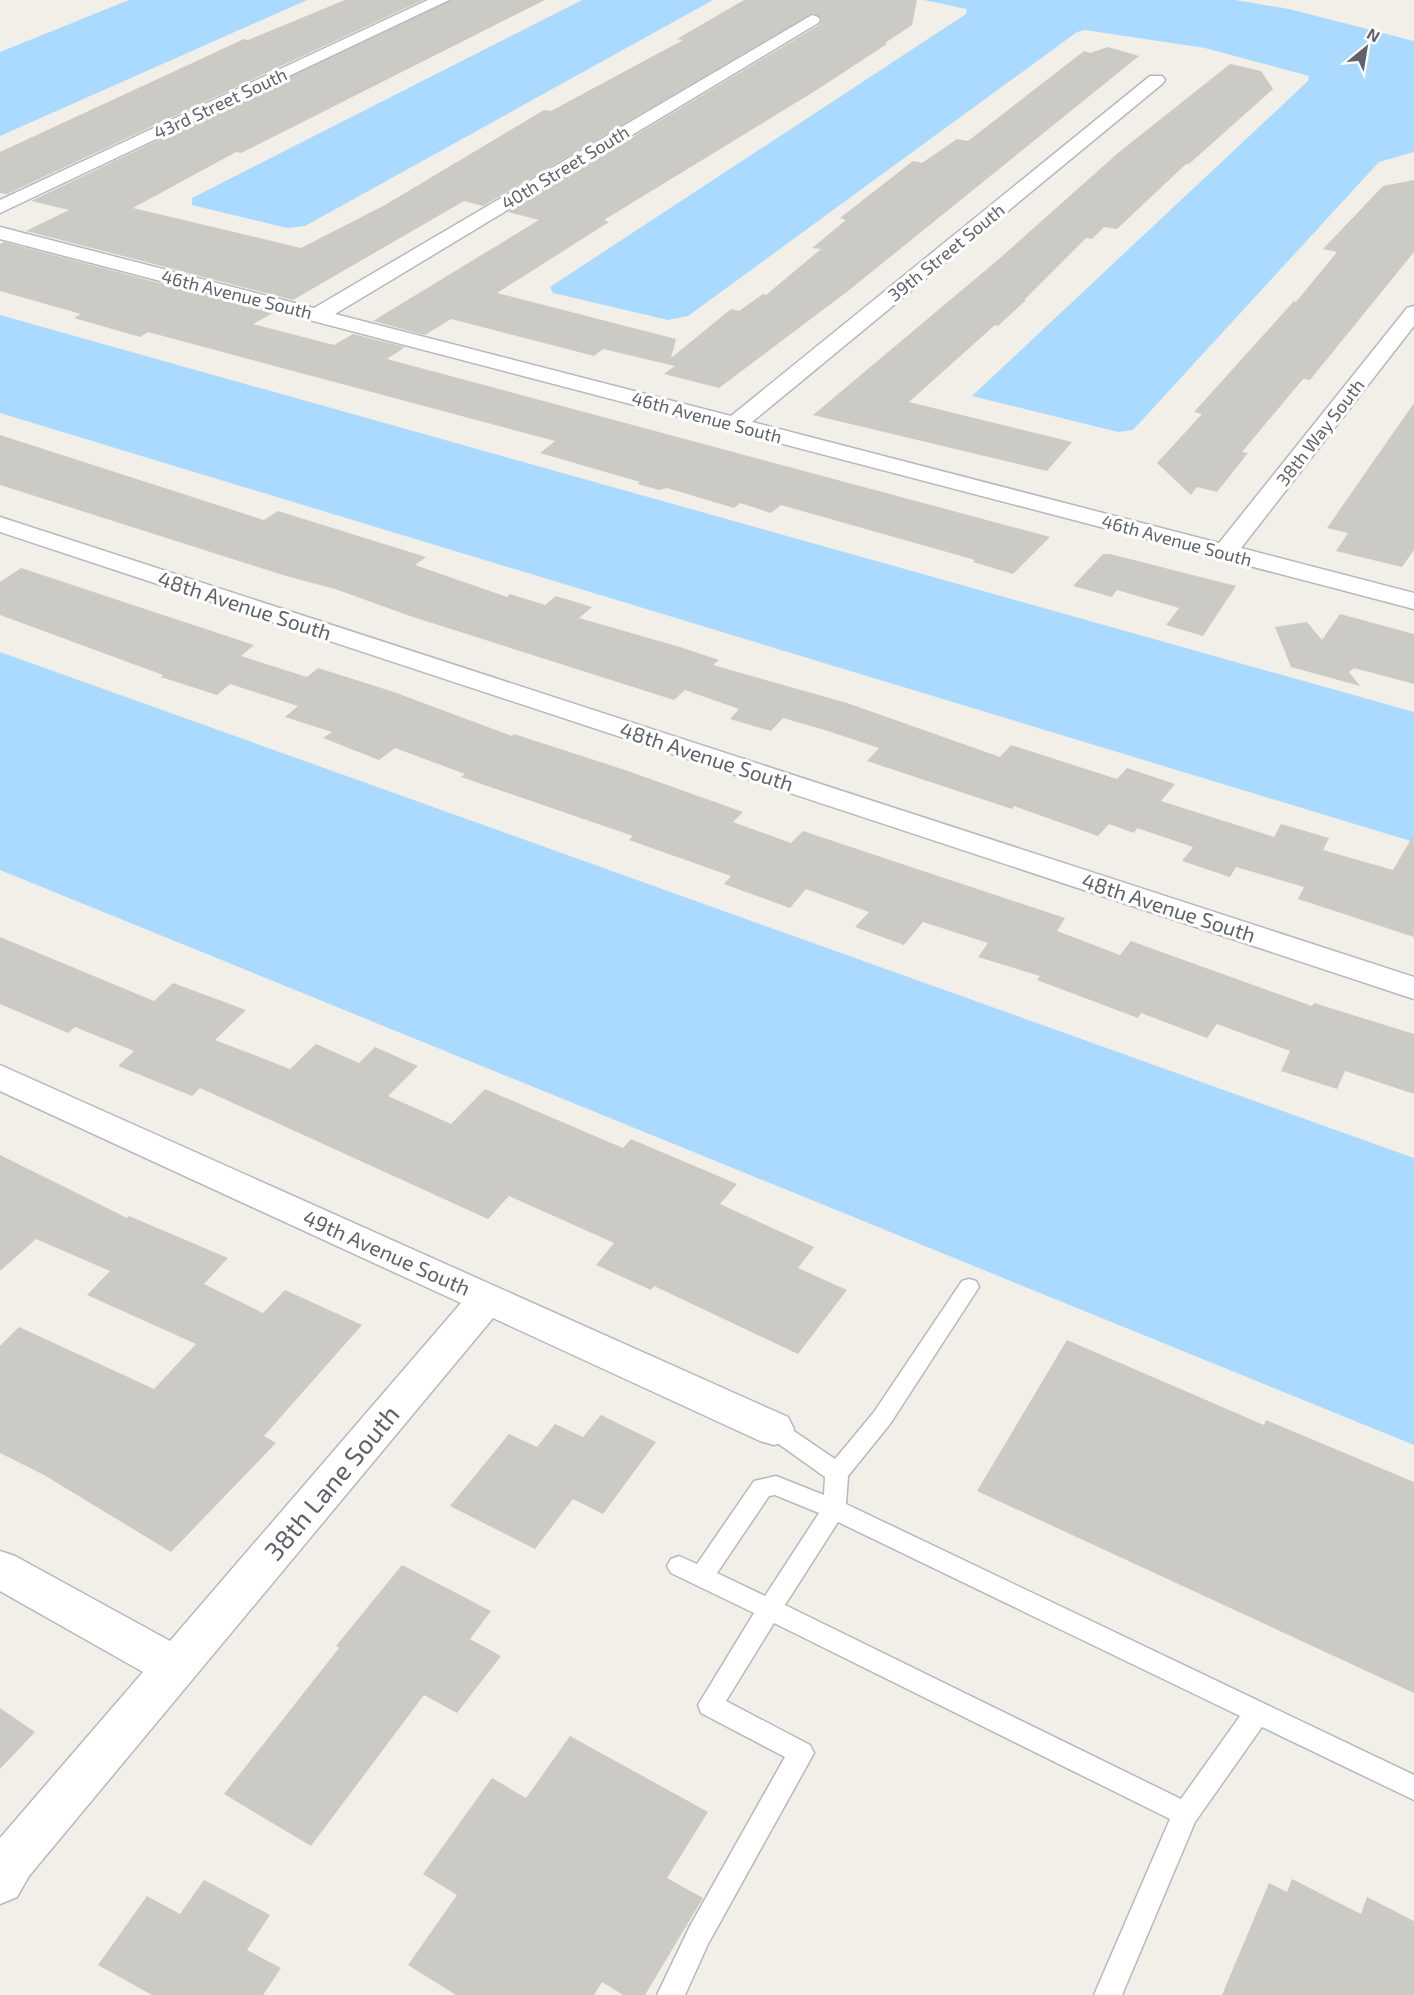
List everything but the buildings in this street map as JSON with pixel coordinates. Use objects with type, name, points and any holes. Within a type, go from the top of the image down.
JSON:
[{"type":"street","name":"43rd Street South","points":[[0,207],[441,0]]},
{"type":"street","name":"40th Street South","points":[[318,315],[812,20]]},
{"type":"street","name":"39th Street South","points":[[735,424],[1156,80]]},
{"type":"street","name":"46th Avenue South","points":[[0,232],[1414,601]]},
{"type":"street","name":"38th Way South","points":[[1226,552],[1414,312]]},
{"type":"street","name":"48th Avenue South","points":[[0,524],[1414,988]]},
{"type":"street","name":"49th Avenue South","points":[[0,1077],[774,1429]]},
{"type":"street","name":"38th Lane South","points":[[0,1881],[12,1860],[174,1666],[487,1298]]},
{"type":"street","points":[[0,1569],[174,1666]]},
{"type":"lane","points":[[671,1995],[699,1935],[801,1753],[710,1705],[834,1509],[837,1473],[882,1418],[969,1287]]},
{"type":"lane","points":[[774,1429],[837,1473]]},
{"type":"lane","points":[[701,1577],[762,1488],[776,1485],[834,1509],[1414,1788]]},
{"type":"lane","points":[[679,1566],[1185,1814]]},
{"type":"lane","points":[[1107,1995],[1185,1814],[1257,1713]]},
{"type":"water","points":[[129,0],[307,0],[0,136],[0,52]]},
{"type":"water","points":[[582,0],[713,0],[305,226],[287,228],[192,205],[192,198]]},
{"type":"water","points":[[924,0],[1235,0],[1289,9],[1414,41],[1414,152],[1379,162],[1133,430],[1118,432],[972,396],[1308,81],[1309,76],[1205,48],[1085,30],[1077,32],[688,316],[668,320],[553,293],[550,287],[966,14],[967,9]]},
{"type":"water","points":[[0,315],[1414,712],[1414,842],[0,413]]},
{"type":"water","points":[[0,652],[1414,1158],[1414,1445],[0,870]]}]
